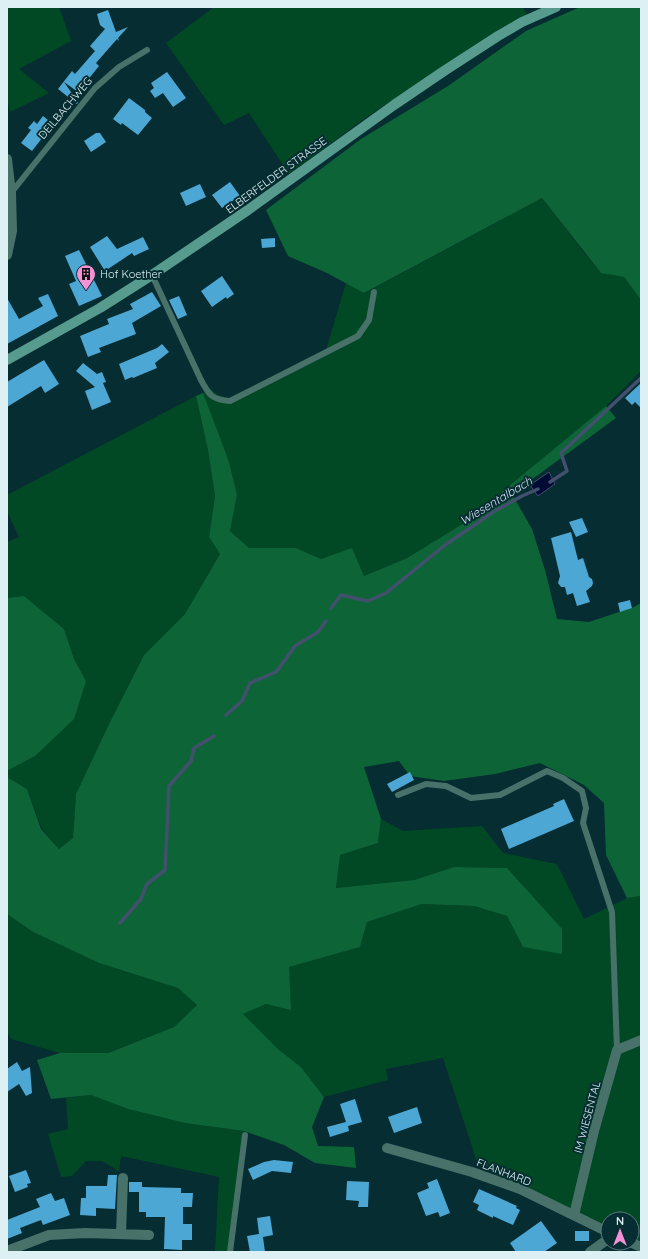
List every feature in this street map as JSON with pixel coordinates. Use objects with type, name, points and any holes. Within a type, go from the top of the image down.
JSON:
[{"type":"main road","name":"ELBERFELDER STRASSE","points":[[7,360],[100,308],[152,275],[248,210],[394,105],[498,36],[522,22],[556,7]]},
{"type":"street","points":[[7,159],[11,193],[7,255]]},
{"type":"street","points":[[617,1050],[641,1040]]},
{"type":"street","name":"IM WIESENTAL","points":[[574,1215],[594,1131],[617,1050]]},
{"type":"street","name":"FLANHARD","points":[[387,1148],[472,1172],[520,1190],[600,1228]]},
{"type":"street","points":[[121,1234],[122,1178]]},
{"type":"street","points":[[7,1251],[49,1235],[85,1233],[149,1235]]},
{"type":"street","points":[[590,1252],[600,1245]]},
{"type":"lane","name":"DEILBACHWEG","points":[[11,193],[95,88],[119,66],[148,50]]},
{"type":"lane","points":[[152,275],[210,395],[220,400],[230,401],[358,336],[369,320],[374,292]]},
{"type":"lane","points":[[398,795],[426,784],[446,786],[471,798],[500,795],[548,771],[563,778],[582,791],[586,808],[583,823],[612,912],[617,1050]]},
{"type":"lane","points":[[230,1252],[245,1135]]},
{"type":"green space","points":[[7,7],[59,7],[71,41],[19,69],[49,93],[10,112],[7,98]]},
{"type":"green space","points":[[214,7],[523,7],[527,14],[501,28],[364,119],[289,174],[249,113],[224,125],[166,43]]},
{"type":"green space","points":[[580,7],[641,7],[641,300],[624,277],[601,273],[542,198],[364,293],[327,273],[288,256],[266,210],[361,139],[448,86],[526,31]]},
{"type":"green space","points":[[542,198],[601,273],[624,277],[641,300],[641,371],[606,406],[464,523],[407,558],[364,576],[352,549],[321,559],[296,548],[249,548],[230,531],[237,495],[203,393],[211,389],[218,395],[229,398],[326,350],[346,283],[365,293]]},
{"type":"green space","points":[[203,393],[228,459],[237,495],[230,531],[249,548],[296,548],[321,559],[352,548],[364,576],[407,558],[464,523],[606,406],[616,418],[512,494],[532,529],[545,570],[557,619],[589,622],[634,607],[641,603],[641,896],[627,898],[606,855],[604,803],[584,785],[540,763],[495,774],[444,781],[410,776],[399,761],[364,767],[381,819],[378,843],[340,855],[336,888],[414,880],[454,867],[507,868],[562,929],[562,954],[523,947],[507,916],[474,906],[422,904],[367,922],[360,947],[289,967],[291,1010],[266,1004],[243,1014],[278,1049],[301,1067],[324,1097],[312,1127],[318,1146],[354,1147],[356,1168],[315,1163],[284,1145],[244,1131],[185,1123],[128,1109],[91,1095],[51,1099],[37,1060],[60,1053],[108,1053],[174,1027],[197,1005],[178,988],[99,963],[33,932],[7,914],[7,777],[27,789],[41,829],[59,849],[73,838],[76,794],[144,655],[185,614],[220,554],[209,537],[215,496],[208,450],[196,396]]},
{"type":"green space","points":[[196,396],[208,450],[215,496],[209,537],[220,554],[185,614],[144,655],[76,794],[73,838],[59,849],[42,829],[27,789],[7,777],[7,771],[35,756],[86,681],[74,659],[64,629],[24,596],[7,598],[7,542],[19,537],[7,511],[7,495]]},
{"type":"green space","points":[[24,596],[64,629],[74,659],[86,681],[74,719],[35,756],[7,771],[7,598]]},
{"type":"green space","points":[[381,819],[403,831],[482,826],[503,853],[557,864],[584,919],[627,898],[641,896],[641,1242],[640,1211],[600,1211],[600,1222],[478,1165],[443,1058],[386,1069],[388,1080],[324,1097],[301,1067],[278,1049],[242,1014],[266,1004],[291,1009],[288,967],[360,947],[367,922],[422,904],[474,906],[507,916],[523,947],[527,890],[507,868],[454,867],[414,880],[336,888],[340,855],[378,843]]},
{"type":"green space","points":[[7,914],[33,932],[99,963],[178,988],[197,1005],[174,1027],[107,1053],[60,1053],[11,1039],[7,1031]]},
{"type":"green space","points":[[91,1095],[128,1109],[185,1123],[244,1131],[228,1252],[215,1252],[219,1177],[121,1156],[119,1171],[102,1161],[86,1161],[72,1176],[61,1177],[48,1134],[68,1129],[66,1098]]},
{"type":"water","points":[[549,472],[555,484],[538,496],[530,485]]},
{"type":"building","points":[[108,10],[116,32],[128,27],[118,38],[119,41],[117,39],[96,63],[99,66],[78,92],[64,82],[78,102],[77,104],[58,89],[72,71],[75,74],[95,51],[90,46],[105,29],[100,25],[97,14]]},
{"type":"building","points":[[167,72],[186,98],[173,107],[163,93],[155,98],[150,91],[154,88],[151,83]]},
{"type":"building","points":[[129,98],[145,110],[145,112],[152,118],[138,135],[122,123],[121,125],[113,119]]},
{"type":"building","points":[[43,116],[53,124],[32,151],[21,143],[31,130],[28,128],[34,121],[37,124]]},
{"type":"building","points":[[96,133],[100,133],[106,142],[91,152],[84,141]]},
{"type":"building","points":[[230,182],[240,196],[222,208],[212,195]]},
{"type":"building","points":[[200,184],[206,197],[186,206],[180,193]]},
{"type":"building","points":[[107,236],[117,249],[143,237],[149,249],[134,256],[132,253],[105,271],[90,247]]},
{"type":"building","points":[[275,238],[275,247],[262,248],[261,239]]},
{"type":"building","points":[[79,250],[102,296],[79,306],[69,284],[76,281],[65,256]]},
{"type":"building","points":[[222,276],[234,294],[227,299],[226,297],[212,307],[201,291]]},
{"type":"building","points":[[152,292],[161,306],[132,323],[136,334],[99,348],[101,352],[88,357],[80,336],[109,324],[107,319],[133,309],[130,304]]},
{"type":"building","points":[[48,294],[58,316],[7,344],[7,298],[19,319],[43,306],[38,298]]},
{"type":"building","points":[[179,296],[187,315],[178,319],[169,300]]},
{"type":"building","points":[[162,344],[169,352],[155,363],[157,368],[125,380],[119,364],[157,348]]},
{"type":"building","points":[[44,360],[59,384],[45,393],[41,386],[7,407],[7,382]]},
{"type":"building","points":[[83,363],[97,374],[102,372],[106,382],[103,383],[111,402],[92,410],[85,391],[95,387],[76,371]]},
{"type":"building","points":[[641,383],[641,408],[635,402],[632,405],[625,398]]},
{"type":"building","points":[[582,518],[588,532],[576,537],[569,522]]},
{"type":"building","points":[[571,532],[578,560],[583,558],[589,577],[592,579],[593,583],[592,586],[586,591],[590,602],[577,606],[573,593],[567,595],[565,587],[561,587],[558,583],[560,576],[551,538]]},
{"type":"building","points":[[630,600],[632,608],[620,612],[618,603]]},
{"type":"building","points":[[410,772],[414,780],[392,792],[387,784]]},
{"type":"building","points":[[564,799],[574,821],[509,849],[501,829],[554,806],[553,804]]},
{"type":"building","points":[[17,1062],[22,1071],[30,1067],[32,1093],[26,1096],[19,1084],[7,1092],[7,1069]]},
{"type":"building","points":[[355,1099],[362,1122],[348,1126],[349,1131],[330,1137],[327,1127],[346,1122],[340,1104]]},
{"type":"building","points":[[417,1107],[422,1123],[394,1133],[388,1117]]},
{"type":"building","points":[[274,1160],[293,1162],[291,1173],[272,1171],[253,1180],[248,1169],[264,1162]]},
{"type":"building","points":[[26,1170],[31,1183],[27,1184],[28,1187],[15,1192],[9,1176]]},
{"type":"building","points":[[108,1175],[117,1175],[115,1209],[96,1208],[96,1216],[80,1215],[81,1198],[86,1198],[86,1186],[107,1186]]},
{"type":"building","points":[[437,1179],[450,1213],[440,1217],[438,1212],[426,1216],[417,1193],[429,1188],[427,1183]]},
{"type":"building","points":[[347,1181],[369,1182],[368,1207],[358,1207],[359,1201],[346,1200]]},
{"type":"building","points":[[129,1182],[142,1182],[142,1187],[181,1188],[181,1193],[193,1193],[192,1207],[183,1207],[183,1224],[192,1224],[192,1240],[182,1240],[182,1250],[164,1249],[165,1217],[146,1217],[146,1212],[139,1212],[139,1192],[129,1192]]},
{"type":"building","points":[[479,1189],[517,1206],[516,1208],[520,1210],[513,1225],[493,1216],[493,1218],[477,1210],[479,1205],[473,1202]]},
{"type":"building","points":[[51,1193],[55,1201],[64,1198],[70,1215],[43,1225],[41,1220],[20,1228],[22,1233],[7,1239],[7,1220],[40,1207],[36,1199]]},
{"type":"building","points":[[270,1216],[273,1235],[263,1237],[265,1252],[250,1252],[247,1236],[259,1234],[257,1218]]},
{"type":"building","points":[[541,1221],[557,1243],[544,1252],[516,1252],[510,1243]]},
{"type":"building","points":[[575,1231],[589,1231],[589,1241],[575,1241]]},
{"type":"waterway","name":"Wiesentalbach","points":[[550,482],[567,471],[561,453],[641,378]]},
{"type":"waterway","name":"Wiesentalbach","points":[[331,608],[341,595],[368,601],[386,593],[445,545],[495,511],[538,489]]},
{"type":"waterway","name":"Wiesentalbach","points":[[226,715],[242,701],[250,683],[276,672],[295,646],[318,632],[326,621]]},
{"type":"waterway","name":"Wiesentalbach","points":[[120,923],[141,899],[147,884],[165,870],[169,786],[191,761],[194,748],[214,736]]},
{"type":"place","name":"Hof Koether","points":[[86,291]]}]
